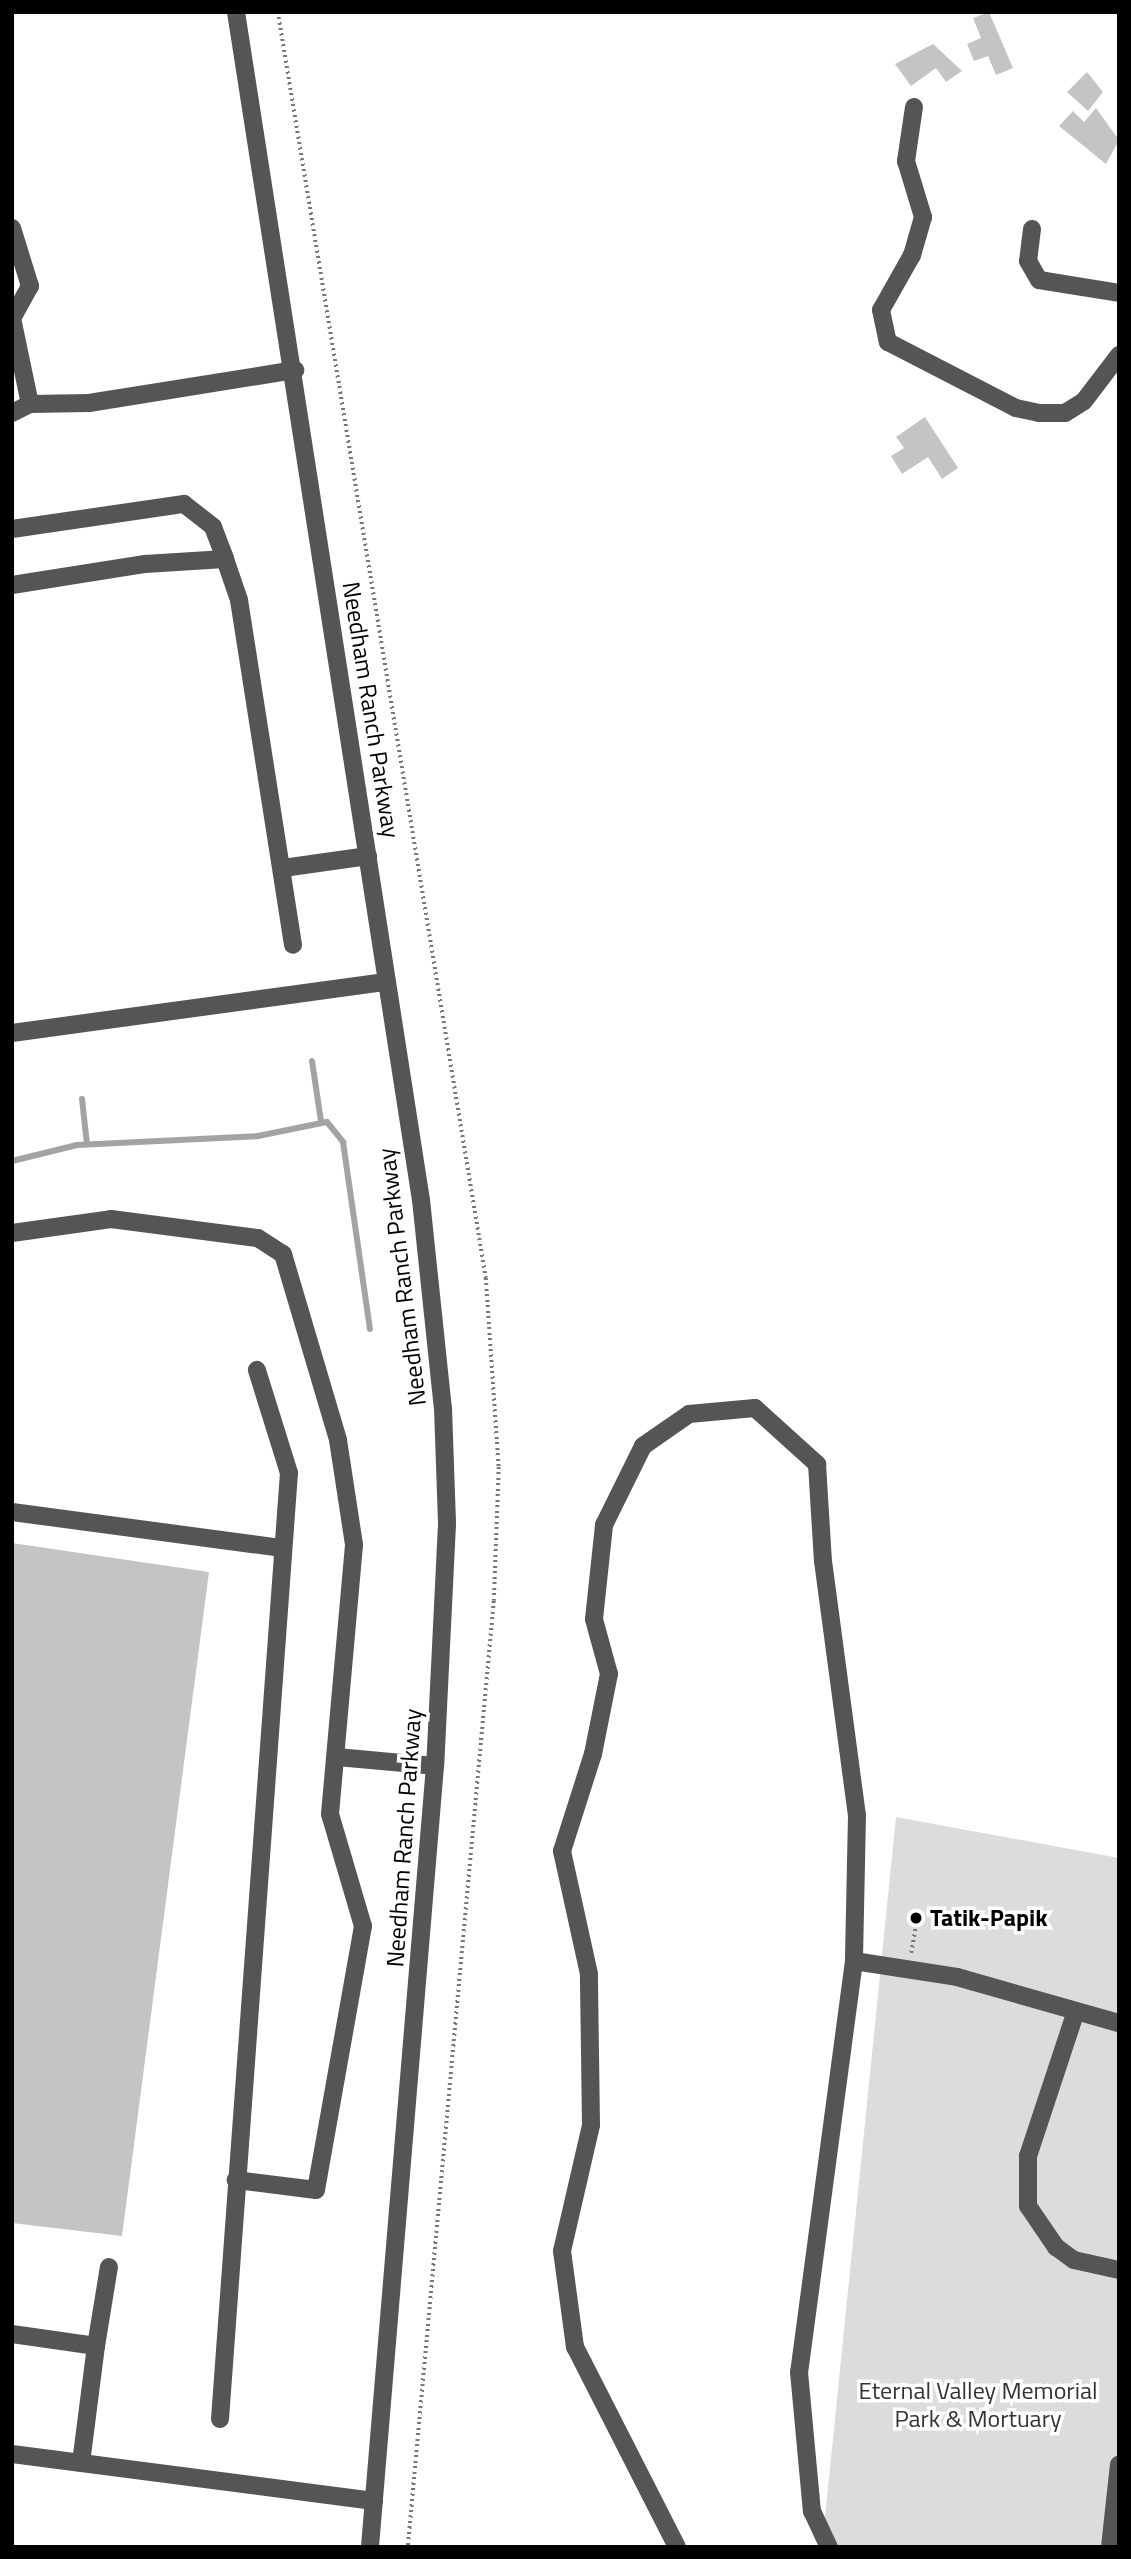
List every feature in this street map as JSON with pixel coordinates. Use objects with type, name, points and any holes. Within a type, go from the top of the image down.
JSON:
[{"type":"street","name":"Needham Ranch Parkway","points":[[236,12],[295,370],[421,1200],[443,1408],[447,1524],[435,1766],[370,2547]]},
{"type":"street","points":[[914,107],[906,161],[923,217],[912,255],[881,310],[888,342],[1016,408],[1039,413],[1065,413],[1084,401],[1119,355]]},
{"type":"street","points":[[12,228],[30,286],[12,318],[30,404]]},
{"type":"street","points":[[1032,229],[1028,261],[1039,280],[1119,293]]},
{"type":"street","points":[[12,412],[30,404],[89,403],[295,370]]},
{"type":"street","points":[[12,421],[30,404]]},
{"type":"street","points":[[12,528],[184,504],[213,527],[239,600],[293,945]]},
{"type":"street","points":[[12,585],[145,564],[225,559]]},
{"type":"street","points":[[283,868],[368,856]]},
{"type":"street","points":[[12,1033],[386,982]]},
{"type":"street","points":[[12,1233],[111,1219],[258,1238],[283,1254],[338,1440],[354,1545],[330,1814],[363,1926],[316,2190],[236,2180]]},
{"type":"street","points":[[220,2419],[289,1473],[257,1370]]},
{"type":"street","points":[[677,2547],[575,2347],[562,2251],[591,2125],[589,1974],[562,1851],[593,1754],[609,1674],[594,1619],[604,1525],[643,1446],[689,1414],[755,1408],[817,1464],[823,1562],[857,1815],[853,1961],[799,2372],[812,2511],[829,2547]]},
{"type":"street","points":[[12,1512],[283,1548]]},
{"type":"street","points":[[337,1757],[435,1766]]},
{"type":"street","points":[[853,1961],[957,1977],[1075,2014],[1119,2022]]},
{"type":"street","points":[[1075,2014],[1028,2156],[1028,2206],[1056,2247],[1074,2260],[1119,2270]]},
{"type":"street","points":[[81,2463],[108,2267]]},
{"type":"street","points":[[12,2334],[96,2346]]},
{"type":"street","points":[[12,2454],[374,2501]]},
{"type":"street","points":[[1110,2547],[1119,2464]]},
{"type":"path","points":[[908,1969],[916,1924]]},
{"type":"green space","name":"Eternal Valley Memorial Park & Mortuary","points":[[896,1817],[1119,1858],[1119,2547],[822,2547]]},
{"type":"building","points":[[989,12],[1013,68],[996,75],[988,56],[974,61],[967,44],[981,38],[973,18]]},
{"type":"building","points":[[933,44],[962,71],[946,82],[936,68],[911,86],[895,64]]},
{"type":"building","points":[[1087,72],[1103,92],[1088,111],[1067,92]]},
{"type":"building","points":[[1096,108],[1119,140],[1106,164],[1059,126],[1073,111],[1084,122]]},
{"type":"building","points":[[925,417],[958,468],[942,479],[928,457],[902,474],[891,456],[904,448],[896,437]]},
{"type":"building","points":[[12,1543],[209,1572],[122,2236],[12,2223]]},
{"type":"waterway","points":[[312,1061],[321,1121]]},
{"type":"waterway","points":[[82,1099],[87,1144]]},
{"type":"waterway","points":[[12,1161],[77,1145],[258,1136],[327,1122],[343,1142],[370,1329]]},
{"type":"place","name":"Tatik-Papik","points":[[916,1918]]}]
